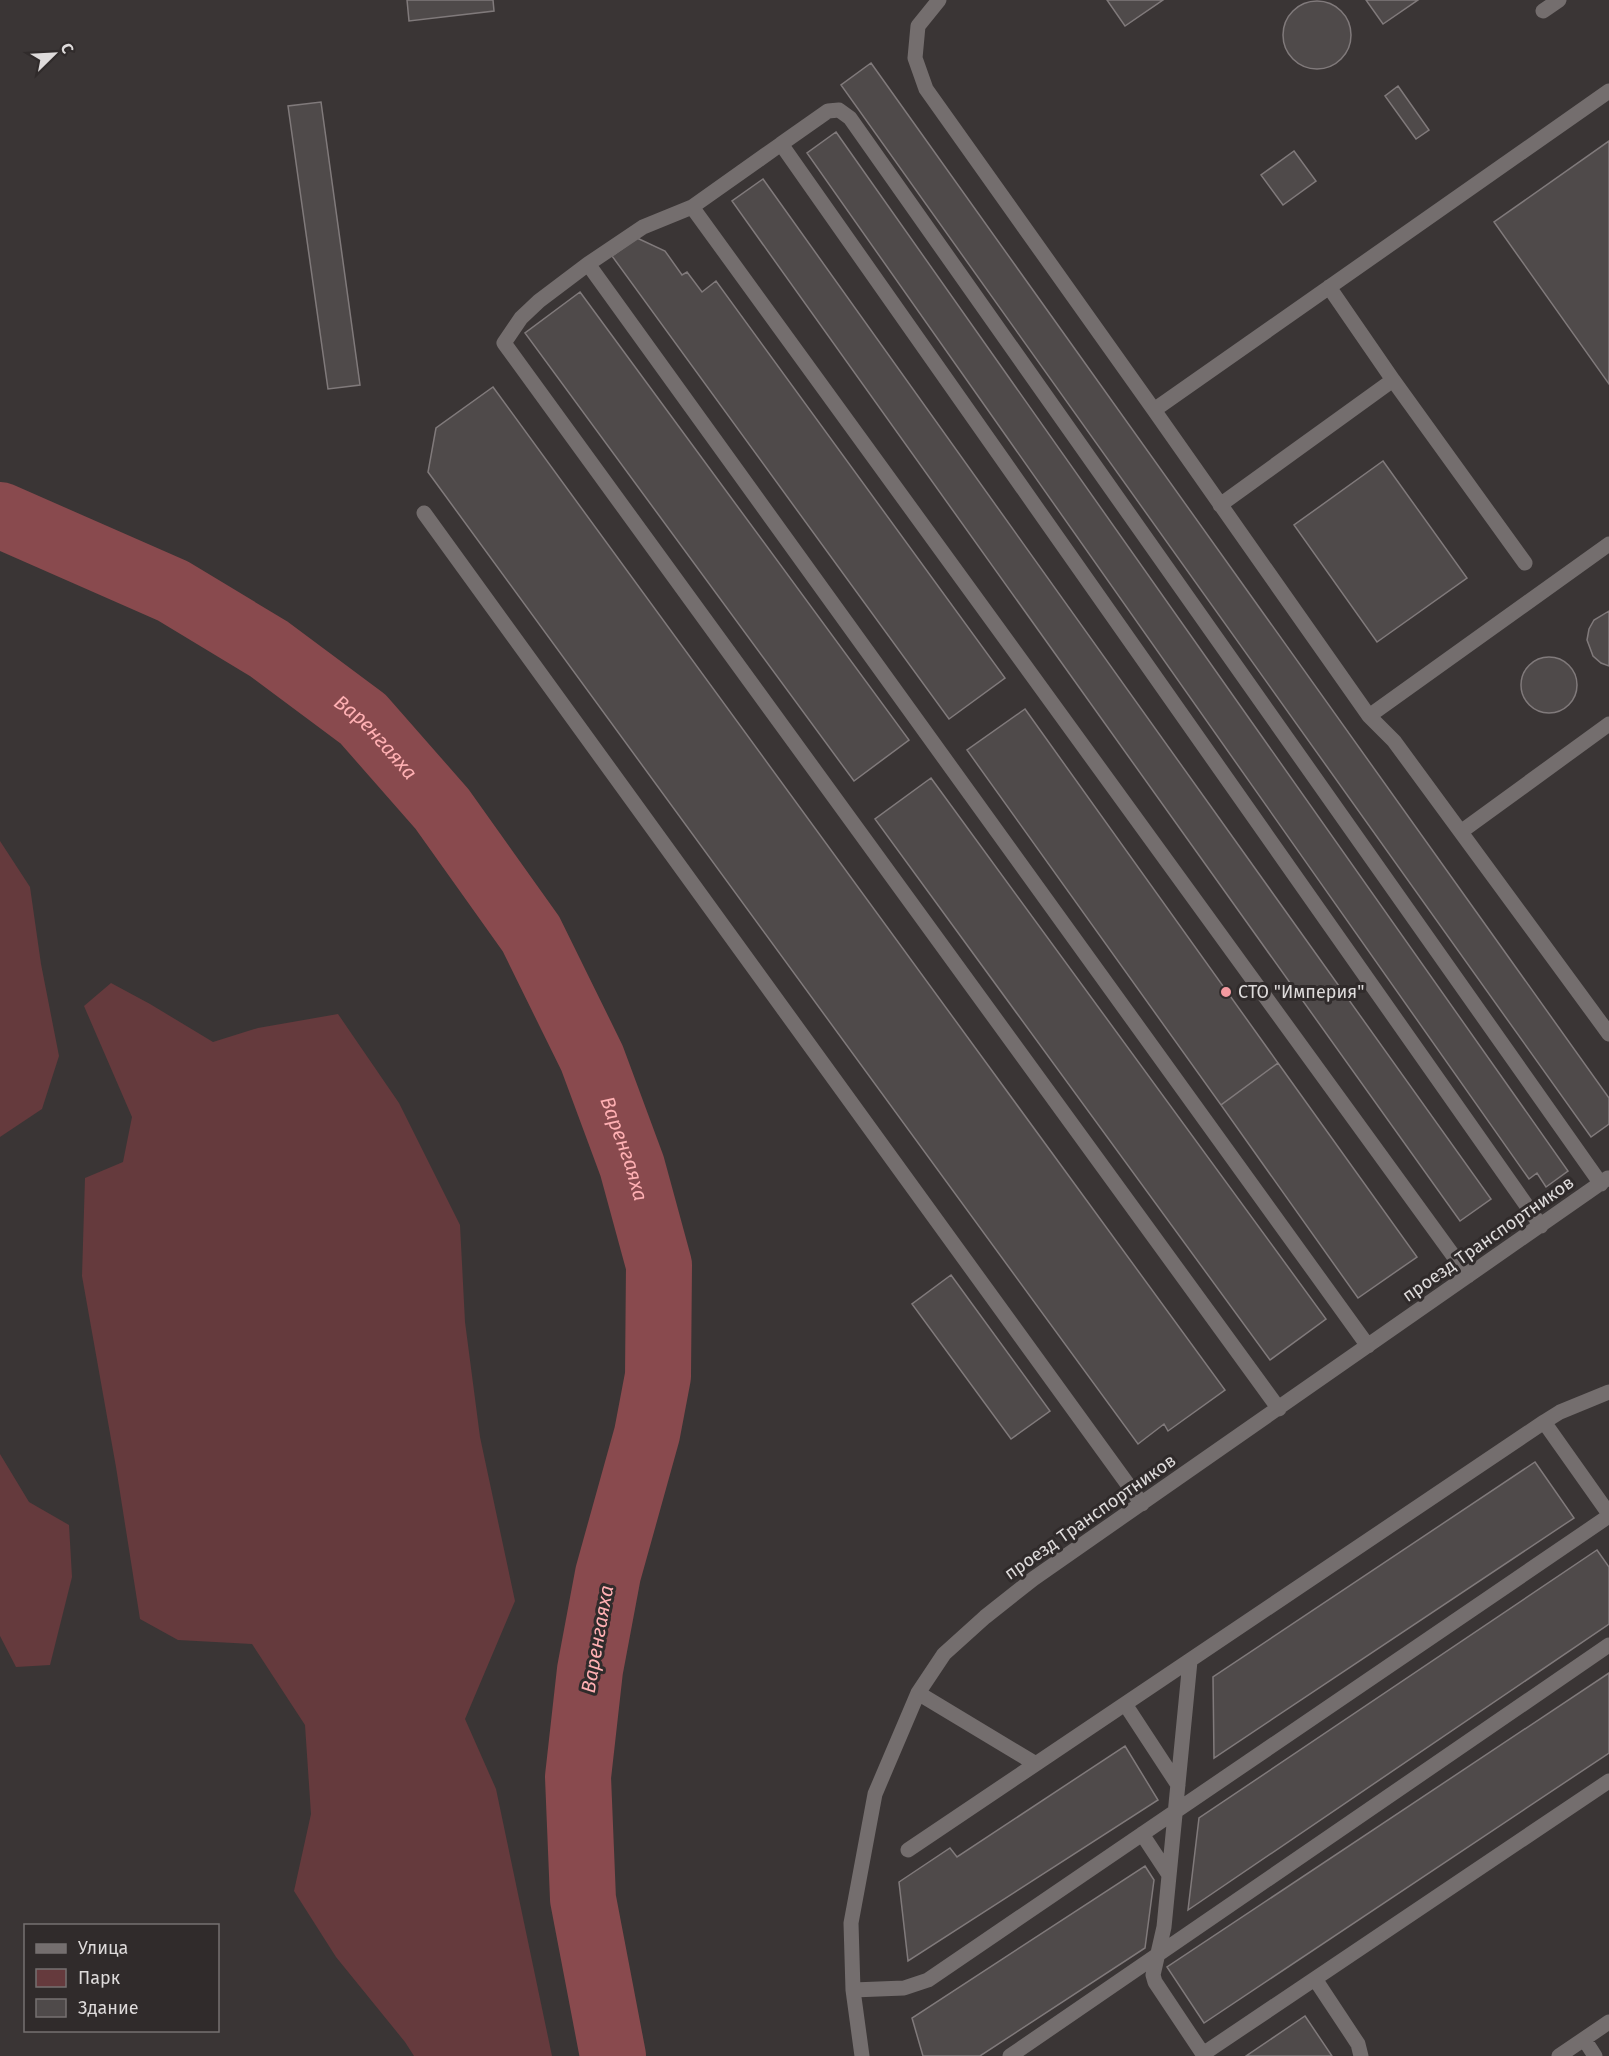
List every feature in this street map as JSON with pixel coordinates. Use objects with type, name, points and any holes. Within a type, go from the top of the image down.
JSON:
[{"type":"street","points":[[939,0],[918,26],[915,58],[926,90],[1369,716],[1394,741],[1462,831],[1609,1034]]},
{"type":"street","points":[[1543,11],[1559,0]]},
{"type":"street","points":[[1154,410],[1609,91]]},
{"type":"street","points":[[1279,1409],[504,343],[521,318],[539,301],[588,264],[643,227],[692,207],[828,111],[839,110],[850,118],[1605,1181]]},
{"type":"street","points":[[781,144],[1541,1226]]},
{"type":"street","points":[[692,207],[1468,1276]]},
{"type":"street","points":[[588,264],[1368,1346]]},
{"type":"street","points":[[1329,287],[1525,563]]},
{"type":"street","points":[[1220,505],[1393,380]]},
{"type":"street","points":[[424,513],[1142,1504]]},
{"type":"street","points":[[1369,716],[1609,544]]},
{"type":"street","points":[[1462,831],[1609,724]]},
{"type":"street","name":"проезд Транспортников","points":[[862,2056],[853,1990],[851,1923],[875,1794],[918,1694],[944,1654],[985,1617],[1033,1579],[1605,1181]]},
{"type":"street","points":[[908,1850],[1544,1422],[1560,1412],[1609,1392]]},
{"type":"street","points":[[853,1990],[904,1988],[928,1980],[1609,1515],[1544,1422]]},
{"type":"street","points":[[1010,2056],[1609,1645]]},
{"type":"street","points":[[1190,1661],[1164,1927],[1153,1975],[1155,1982],[1203,2054],[1609,1780]]},
{"type":"street","points":[[918,1694],[1036,1764]]},
{"type":"street","points":[[1125,1704],[1178,1785]]},
{"type":"street","points":[[1142,1834],[1169,1875]]},
{"type":"street","points":[[1315,1979],[1358,2044],[1361,2056]]},
{"type":"street","points":[[1559,2056],[1609,2022]]},
{"type":"street","points":[[1584,2039],[1595,2056]]},
{"type":"green space","points":[[0,841],[30,887],[41,964],[59,1056],[42,1109],[0,1137]]},
{"type":"green space","points":[[111,983],[213,1042],[258,1028],[338,1014],[399,1103],[460,1225],[465,1322],[480,1437],[515,1601],[465,1719],[496,1789],[552,2056],[414,2056],[336,1957],[294,1891],[311,1814],[305,1725],[252,1644],[178,1640],[140,1619],[82,1276],[85,1178],[123,1162],[132,1117],[84,1006]]},
{"type":"green space","points":[[0,1454],[29,1502],[69,1525],[72,1577],[50,1665],[16,1667],[0,1636]]},
{"type":"building","points":[[407,0],[493,0],[494,11],[409,21]]},
{"type":"building","points":[[1107,0],[1163,0],[1125,26]]},
{"type":"building","points":[[1366,0],[1418,0],[1383,24]]},
{"type":"building","points":[[1310,1],[1324,1],[1336,6],[1346,16],[1351,35],[1346,54],[1336,64],[1324,69],[1310,69],[1298,64],[1288,54],[1283,42],[1283,28],[1288,16],[1298,6]]},
{"type":"building","points":[[871,63],[1609,1098],[1609,1124],[1591,1137],[841,85]]},
{"type":"building","points":[[1398,86],[1429,130],[1416,139],[1385,96]]},
{"type":"building","points":[[321,102],[360,385],[328,389],[288,106]]},
{"type":"building","points":[[836,132],[1568,1171],[1546,1187],[1537,1173],[1529,1179],[807,153]]},
{"type":"building","points":[[1609,141],[1609,384],[1494,222]]},
{"type":"building","points":[[1294,151],[1316,181],[1283,205],[1261,175]]},
{"type":"building","points":[[763,179],[1491,1199],[1460,1221],[732,201]]},
{"type":"building","points":[[637,238],[665,251],[682,275],[687,272],[702,292],[716,281],[1005,678],[949,719],[612,256]]},
{"type":"building","points":[[580,292],[909,740],[854,781],[525,333]]},
{"type":"building","points":[[493,387],[1225,1390],[1168,1431],[1164,1424],[1138,1444],[428,472],[436,428]]},
{"type":"building","points":[[1383,461],[1467,578],[1377,642],[1294,525]]},
{"type":"building","points":[[1609,611],[1609,666],[1593,656],[1587,640],[1594,620]]},
{"type":"building","points":[[1543,657],[1555,657],[1569,665],[1577,679],[1575,696],[1569,705],[1555,713],[1543,713],[1526,701],[1521,691],[1521,679],[1533,662]]},
{"type":"building","points":[[1025,709],[1278,1063],[1221,1105],[967,750]]},
{"type":"building","points":[[931,778],[1326,1319],[1270,1360],[875,819]]},
{"type":"building","points":[[1278,1063],[1417,1257],[1358,1298],[1221,1105]]},
{"type":"building","points":[[951,1275],[1050,1411],[1011,1439],[912,1304]]},
{"type":"building","points":[[1535,1462],[1574,1518],[1214,1758],[1213,1677]]},
{"type":"building","points":[[1597,1550],[1609,1567],[1609,1624],[1188,1910],[1199,1818]]},
{"type":"building","points":[[1609,1673],[1609,1753],[1204,2023],[1167,1967]]},
{"type":"building","points":[[1125,1746],[1158,1800],[908,1961],[899,1882],[950,1848],[957,1857]]},
{"type":"building","points":[[1145,1866],[1154,1880],[1145,1948],[980,2056],[923,2056],[912,2018]]},
{"type":"building","points":[[1305,2016],[1332,2056],[1246,2056]]},
{"type":"waterway","name":"Варенгаяха","points":[[0,515],[173,591],[269,649],[363,719],[442,809],[531,934],[592,1058],[632,1166],[659,1265],[658,1376],[647,1434],[608,1574],[590,1670],[578,1777],[583,1899],[613,2056]]},
{"type":"place","name":"СТО \"Империя\"","points":[[1226,992]]}]
